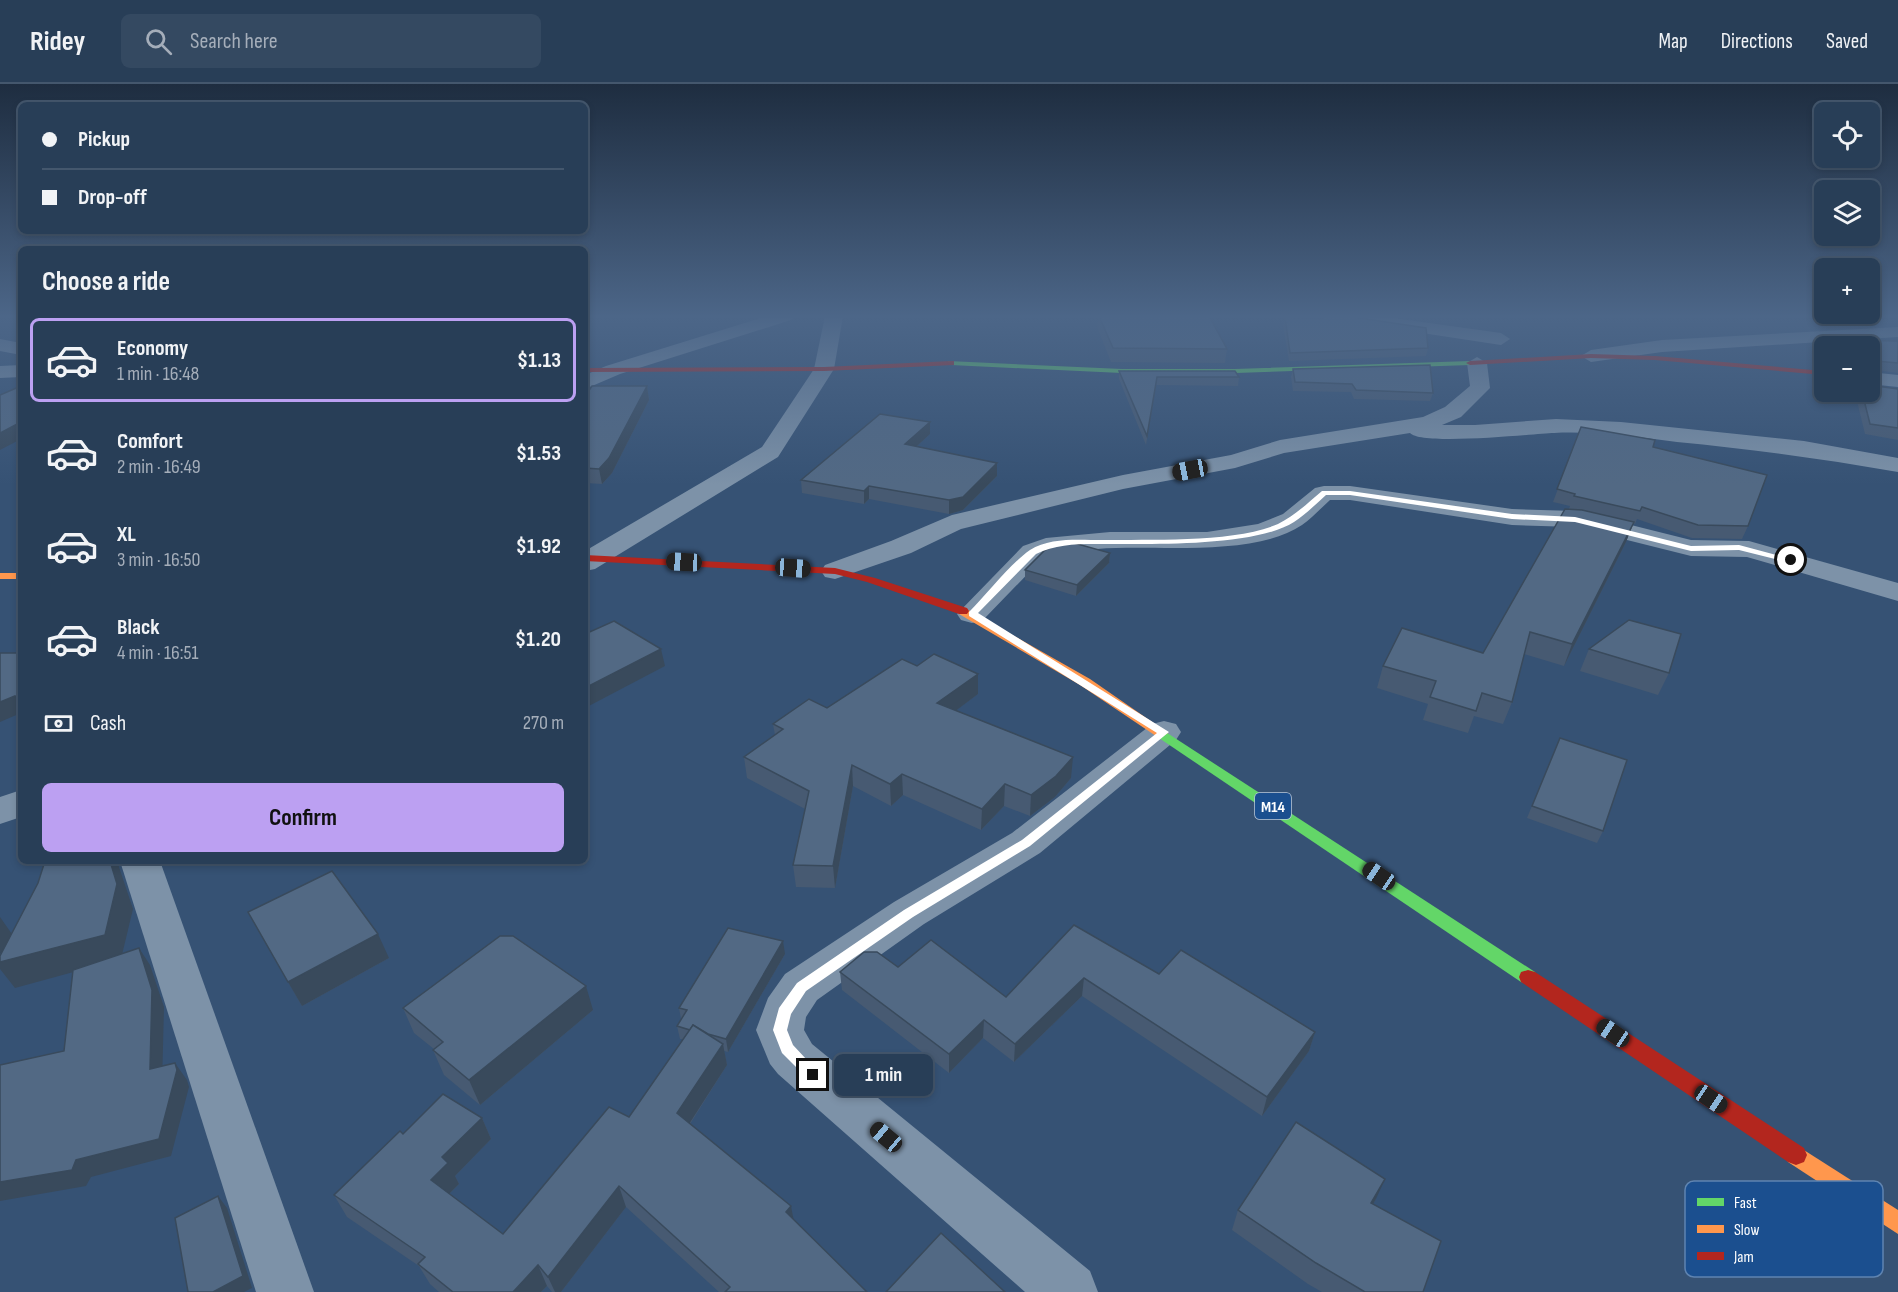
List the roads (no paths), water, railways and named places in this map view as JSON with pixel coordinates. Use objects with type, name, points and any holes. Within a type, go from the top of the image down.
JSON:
[{"type":"street","points":[[588,382],[608,372]]},
{"type":"street","points":[[589,560],[770,452],[822,372]]},
{"type":"street","points":[[835,572],[901,547],[952,523],[1123,482],[1235,461],[1280,447],[1392,431],[1428,423],[1453,412],[1480,388],[1478,372]]},
{"type":"street","points":[[1880,379],[1898,381]]},
{"type":"street","points":[[1392,431],[1474,432],[1556,426],[1622,429],[1804,448],[1898,465]]},
{"type":"street","points":[[972,614],[1033,552],[1047,546],[1110,540],[1184,541],[1263,531],[1292,520],[1324,493],[1350,493],[1512,517],[1575,519],[1691,548],[1749,549],[1898,592]]},
{"type":"street","name":"M14","points":[[589,560],[835,572],[871,580],[972,614],[1164,732],[1835,1181]]},
{"type":"street","points":[[0,576],[18,576]]},
{"type":"street","points":[[1069,1292],[795,1059],[787,1049],[780,1030],[784,1012],[801,987],[909,913],[1026,843],[1164,732]]},
{"type":"street","points":[[0,811],[18,804]]},
{"type":"street","points":[[141,864],[285,1292]]},
{"type":"street","name":"M14","points":[[1883,1213],[1898,1223]]}]
